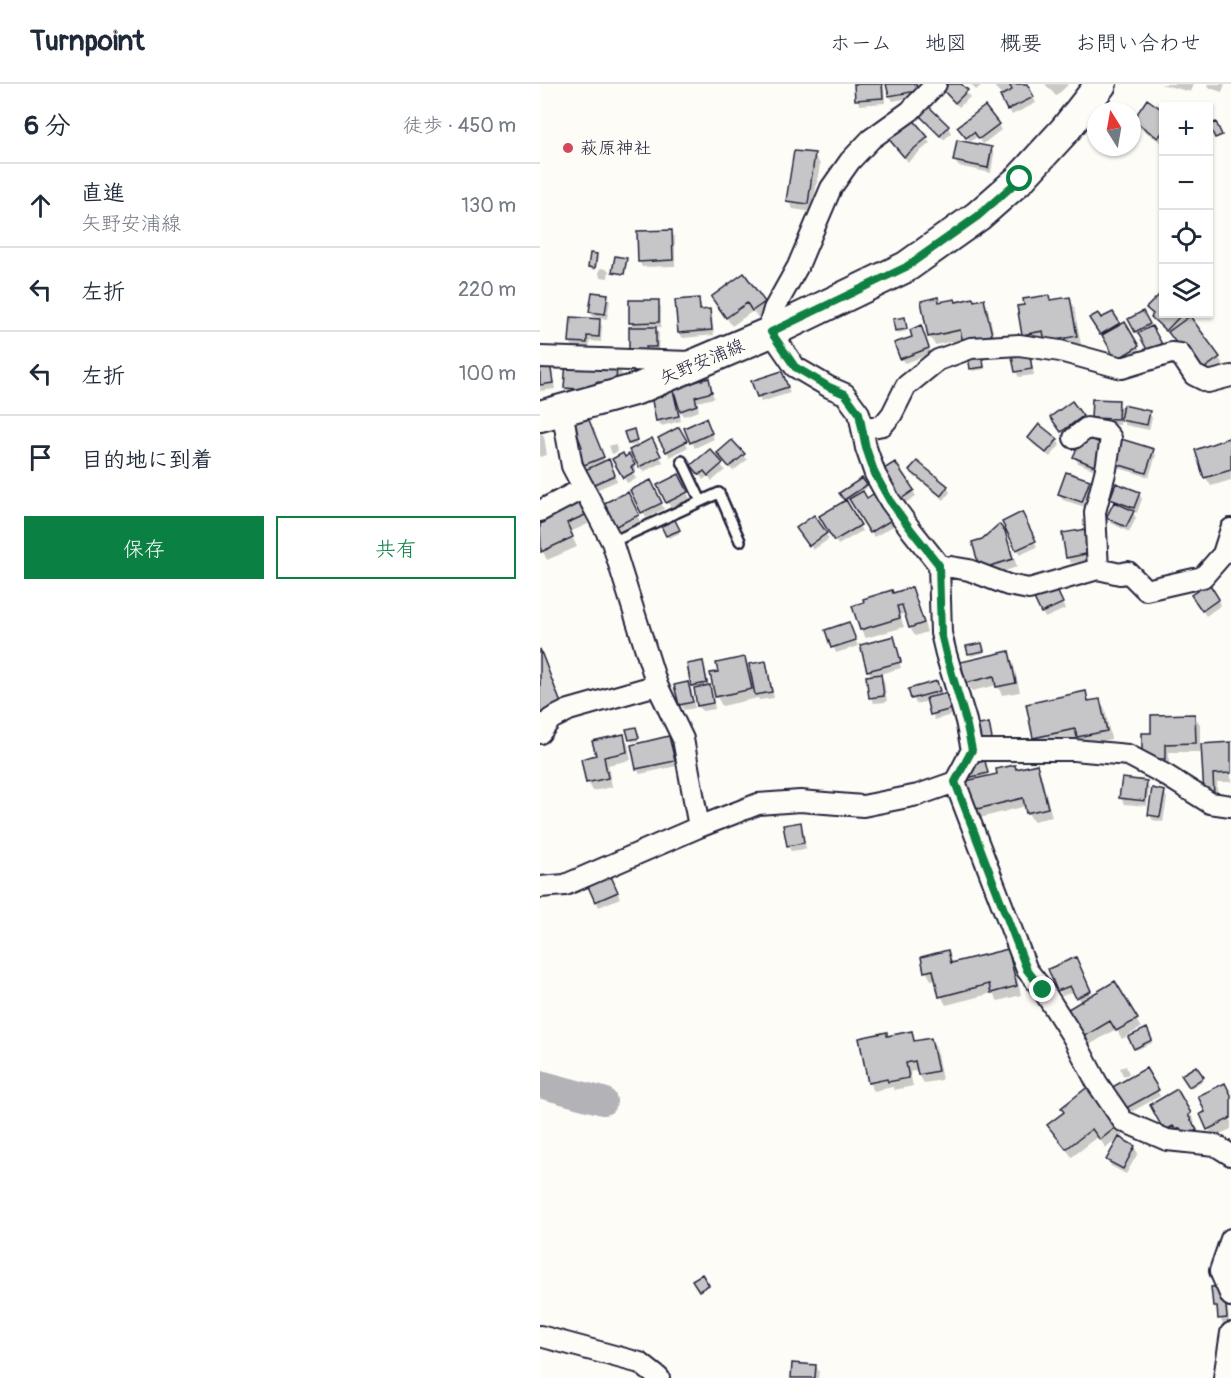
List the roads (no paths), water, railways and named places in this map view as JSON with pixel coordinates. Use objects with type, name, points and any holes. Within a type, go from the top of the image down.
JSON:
[{"type":"main road","name":"矢野安浦線","points":[[551,413],[637,389],[703,362],[906,267],[978,216],[1020,179],[1065,129],[1101,84]]},
{"type":"street","points":[[540,887],[565,885],[758,804],[801,801],[863,806],[918,795],[955,782],[972,750],[941,633],[939,565],[890,501],[875,474],[866,448],[859,413],[845,394],[795,367],[771,332],[770,323],[774,309],[798,266],[831,188],[850,161],[871,139],[910,111],[936,84]]},
{"type":"street","points":[[862,429],[883,424],[892,414],[906,386],[938,360],[971,348],[1019,345],[1060,351],[1122,368],[1171,353],[1180,354],[1194,375],[1208,382],[1231,376]]},
{"type":"street","points":[[540,357],[703,362]]},
{"type":"street","points":[[551,413],[572,466],[612,542],[657,685],[684,739],[699,827]]},
{"type":"street","points":[[1074,438],[1087,428],[1105,431],[1111,438],[1095,512],[1098,569]]},
{"type":"street","points":[[540,511],[584,488]]},
{"type":"street","points":[[939,565],[969,570],[1008,585],[1029,589],[1098,569],[1120,574],[1128,572],[1146,591],[1203,577],[1223,554],[1231,529]]},
{"type":"street","points":[[540,733],[551,719],[569,710],[657,685]]},
{"type":"street","points":[[972,750],[1074,750],[1128,755],[1210,803],[1231,806]]},
{"type":"street","points":[[955,782],[1027,970],[1043,990],[1073,1037],[1097,1083],[1123,1121],[1167,1140],[1215,1145],[1231,1155]]},
{"type":"street","points":[[1231,1239],[1220,1271],[1231,1296]]},
{"type":"street","points":[[1224,1378],[1231,1333]]},
{"type":"street","points":[[540,1336],[640,1363],[659,1378]]},
{"type":"lane","points":[[682,461],[701,501]]},
{"type":"lane","points":[[612,542],[719,493],[740,541]]},
{"type":"waterway","points":[[540,1084],[603,1101]]},
{"type":"place","name":"萩原神社","points":[[568,148]]}]
